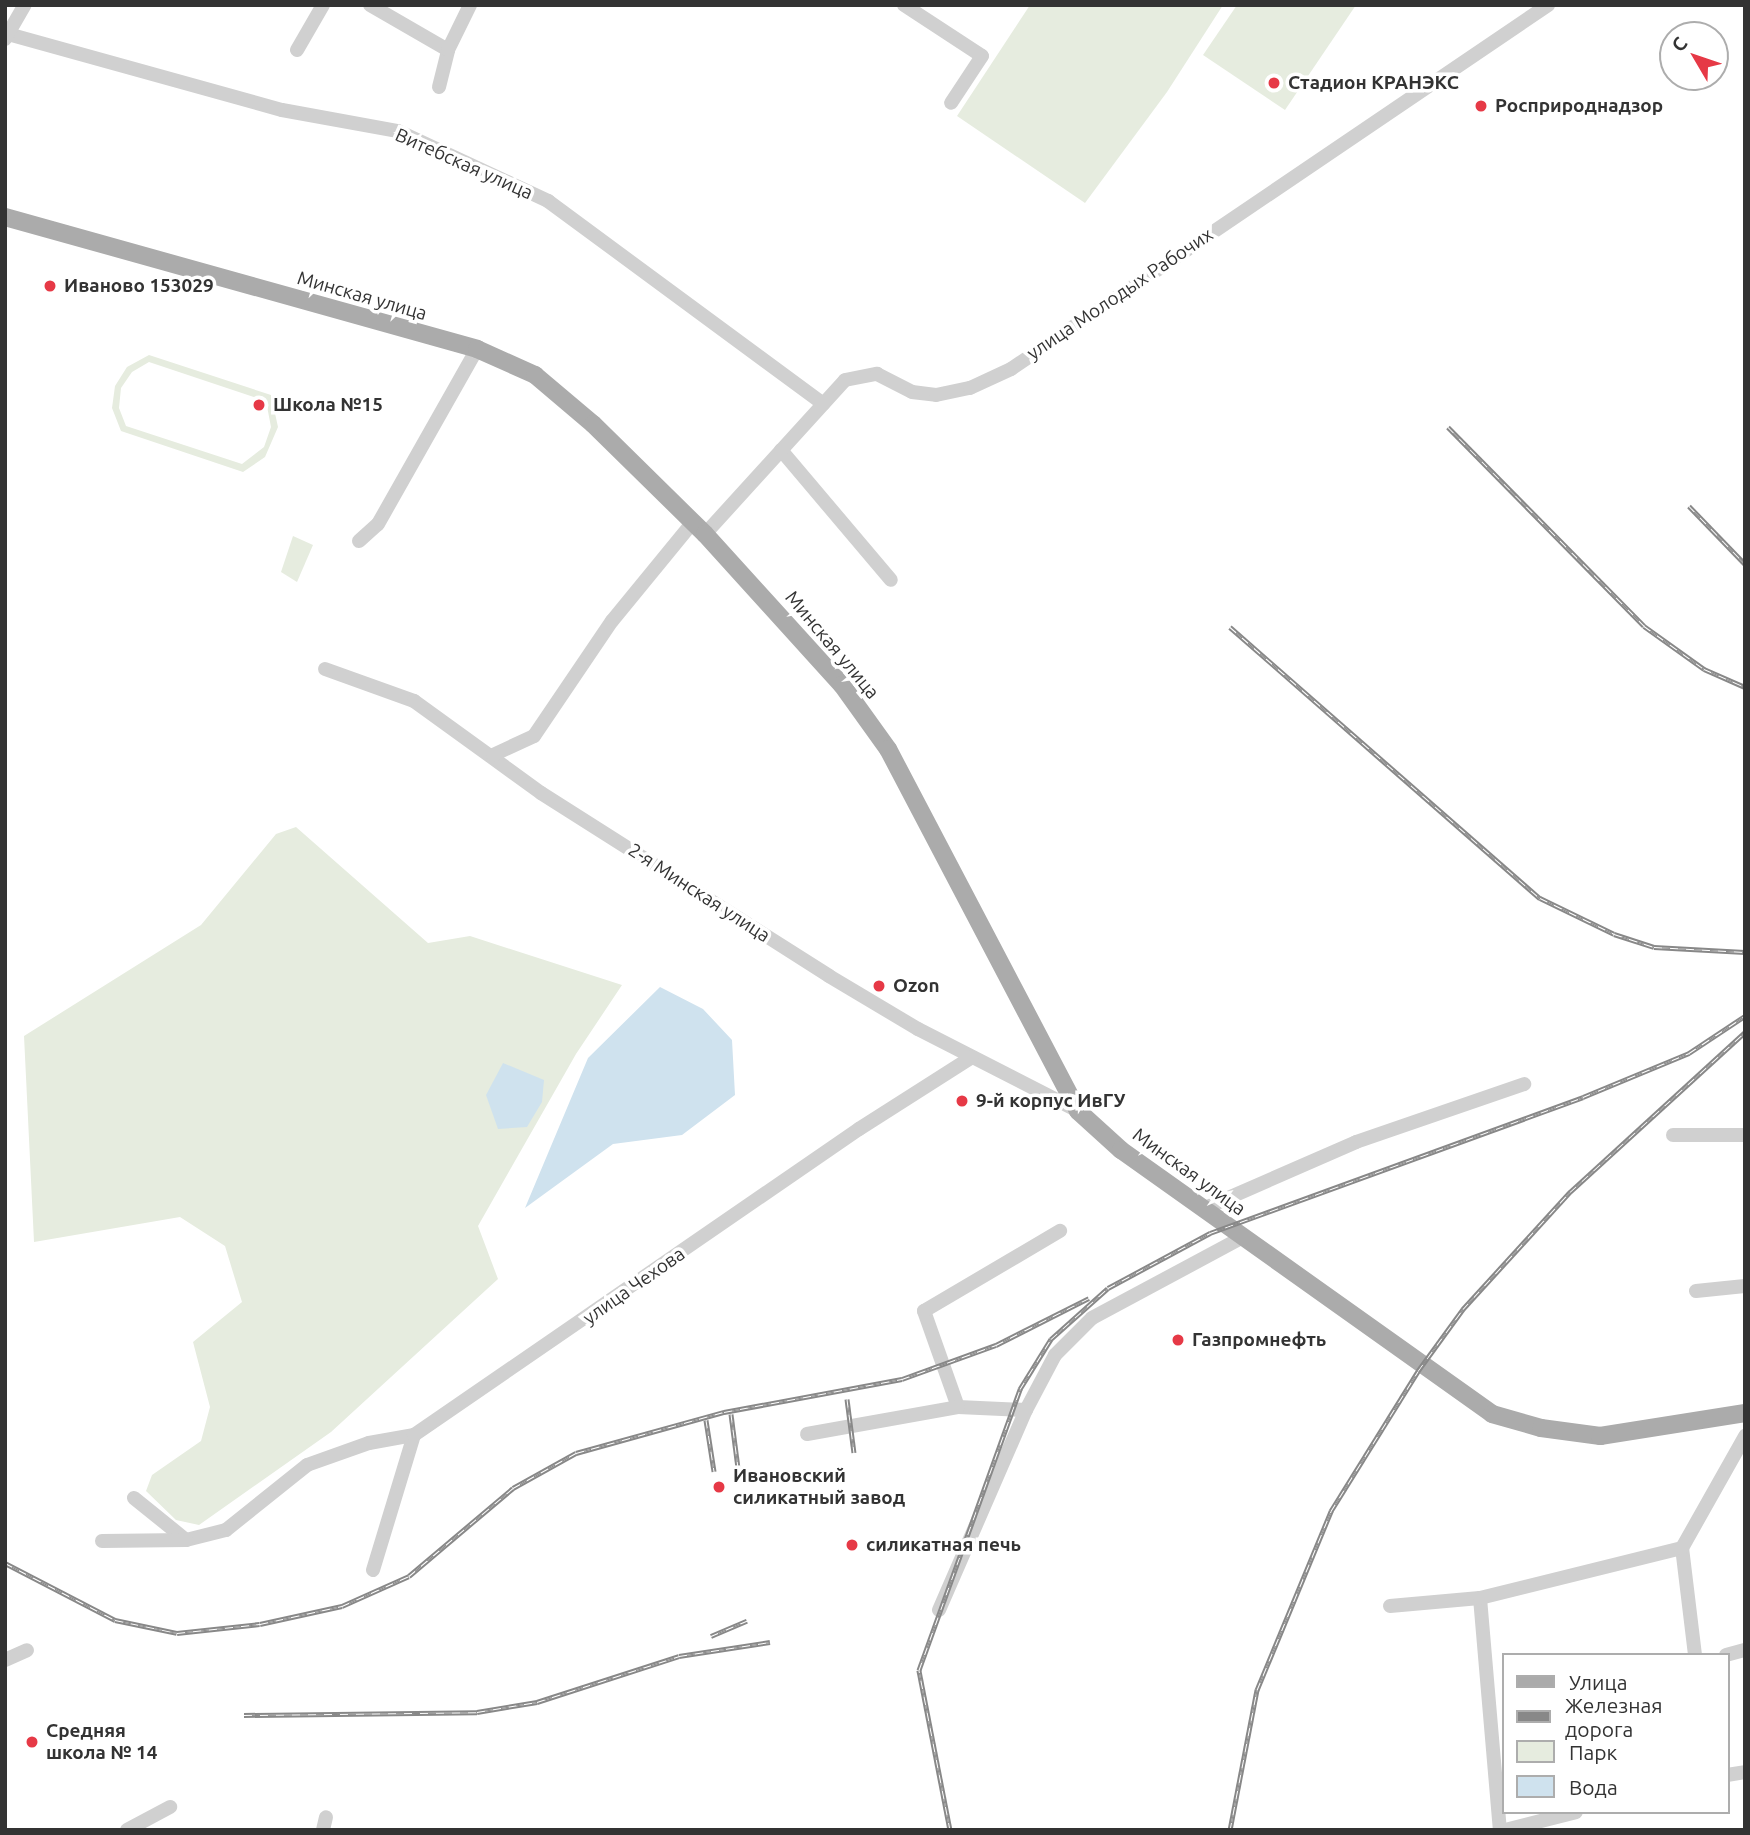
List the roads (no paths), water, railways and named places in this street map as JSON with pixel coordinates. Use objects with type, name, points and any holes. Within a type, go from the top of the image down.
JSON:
[{"type":"main road","name":"Минская улица","points":[[5,217],[477,349],[535,376],[593,424],[699,528],[816,652],[888,749],[1078,1111],[1121,1150],[1492,1414],[1541,1428],[1600,1436],[1745,1413]]},
{"type":"street","points":[[7,37],[24,5]]},
{"type":"street","points":[[297,50],[323,5]]},
{"type":"street","points":[[370,5],[448,50]]},
{"type":"street","points":[[439,87],[448,50],[470,5]]},
{"type":"street","name":"улица Молодых Рабочих","points":[[493,755],[534,736],[612,621],[699,528],[781,450],[845,380],[877,374],[912,392],[936,395],[970,388],[1011,369],[1548,5]]},
{"type":"street","points":[[912,8],[982,56],[951,103]]},
{"type":"street","name":"Витебская улица","points":[[7,37],[282,110],[398,131],[548,201],[823,404]]},
{"type":"street","points":[[359,541],[378,524],[477,349]]},
{"type":"street","points":[[781,450],[891,580]]},
{"type":"street","name":"2-я Минская улица","points":[[326,669],[414,701],[493,755],[541,793],[829,976],[972,1057],[1078,1111]]},
{"type":"street","name":"улица Чехова","points":[[414,1435],[848,1137],[972,1057]]},
{"type":"street","points":[[1203,1209],[1356,1142],[1524,1084]]},
{"type":"street","points":[[1673,1135],[1745,1135]]},
{"type":"street","points":[[958,1407],[924,1311],[1060,1231]]},
{"type":"street","points":[[939,1610],[1026,1410],[1055,1355],[1092,1318],[1243,1237]]},
{"type":"street","points":[[1696,1291],[1745,1286]]},
{"type":"street","points":[[807,1434],[958,1407],[1026,1410]]},
{"type":"street","points":[[102,1541],[186,1540],[226,1530],[307,1465],[369,1443],[414,1435],[373,1570]]},
{"type":"street","points":[[1695,1653],[1682,1548],[1745,1436]]},
{"type":"street","points":[[134,1498],[186,1540]]},
{"type":"street","points":[[1390,1606],[1480,1598],[1682,1548]]},
{"type":"street","points":[[1480,1598],[1500,1830]]},
{"type":"street","points":[[5,1660],[27,1650]]},
{"type":"street","points":[[127,1830],[170,1807]]},
{"type":"street","points":[[1505,1830],[1568,1814]]},
{"type":"water","points":[[660,987],[703,1009],[732,1040],[735,1095],[682,1135],[613,1144],[525,1208],[588,1058]]},
{"type":"water","points":[[503,1063],[544,1080],[542,1102],[527,1127],[498,1129],[486,1095]]},
{"type":"railway","points":[[1448,427],[1644,626],[1704,669],[1745,687]]},
{"type":"railway","points":[[1689,506],[1745,564]]},
{"type":"railway","points":[[1230,627],[1540,898],[1614,934],[1654,947],[1745,952]]},
{"type":"railway","points":[[950,1830],[919,1670],[1020,1389],[1051,1339],[1108,1288],[1210,1233],[1583,1097],[1689,1053],[1745,1016]]},
{"type":"railway","points":[[1230,1830],[1257,1690],[1331,1511],[1418,1371],[1463,1309],[1570,1192],[1745,1032]]},
{"type":"railway","points":[[5,1563],[115,1620],[177,1633],[260,1624],[342,1606],[409,1576],[513,1488],[576,1453],[724,1412],[902,1379],[996,1345],[1089,1298]]},
{"type":"railway","points":[[847,1399],[854,1453]]},
{"type":"railway","points":[[731,1414],[738,1468]]},
{"type":"railway","points":[[706,1420],[714,1471]]},
{"type":"railway","points":[[711,1636],[747,1621]]},
{"type":"railway","points":[[244,1715],[477,1712],[537,1702],[679,1656],[770,1642]]},
{"type":"place","name":"Стадион КРАНЭКС","points":[[1274,83]]},
{"type":"place","name":"Росприроднадзор","points":[[1481,106]]},
{"type":"place","name":"Иваново 153029","points":[[50,286]]},
{"type":"place","name":"Школа №15","points":[[259,405]]},
{"type":"place","name":"Ozon","points":[[879,986]]},
{"type":"place","name":"9-й корпус ИвГУ","points":[[962,1101]]},
{"type":"place","name":"Газпромнефть","points":[[1178,1340]]},
{"type":"place","name":"Ивановский силикатный завод","points":[[719,1487]]},
{"type":"place","name":"силикатная печь","points":[[852,1545]]},
{"type":"place","name":"Средняя школа № 14","points":[[32,1742]]}]
